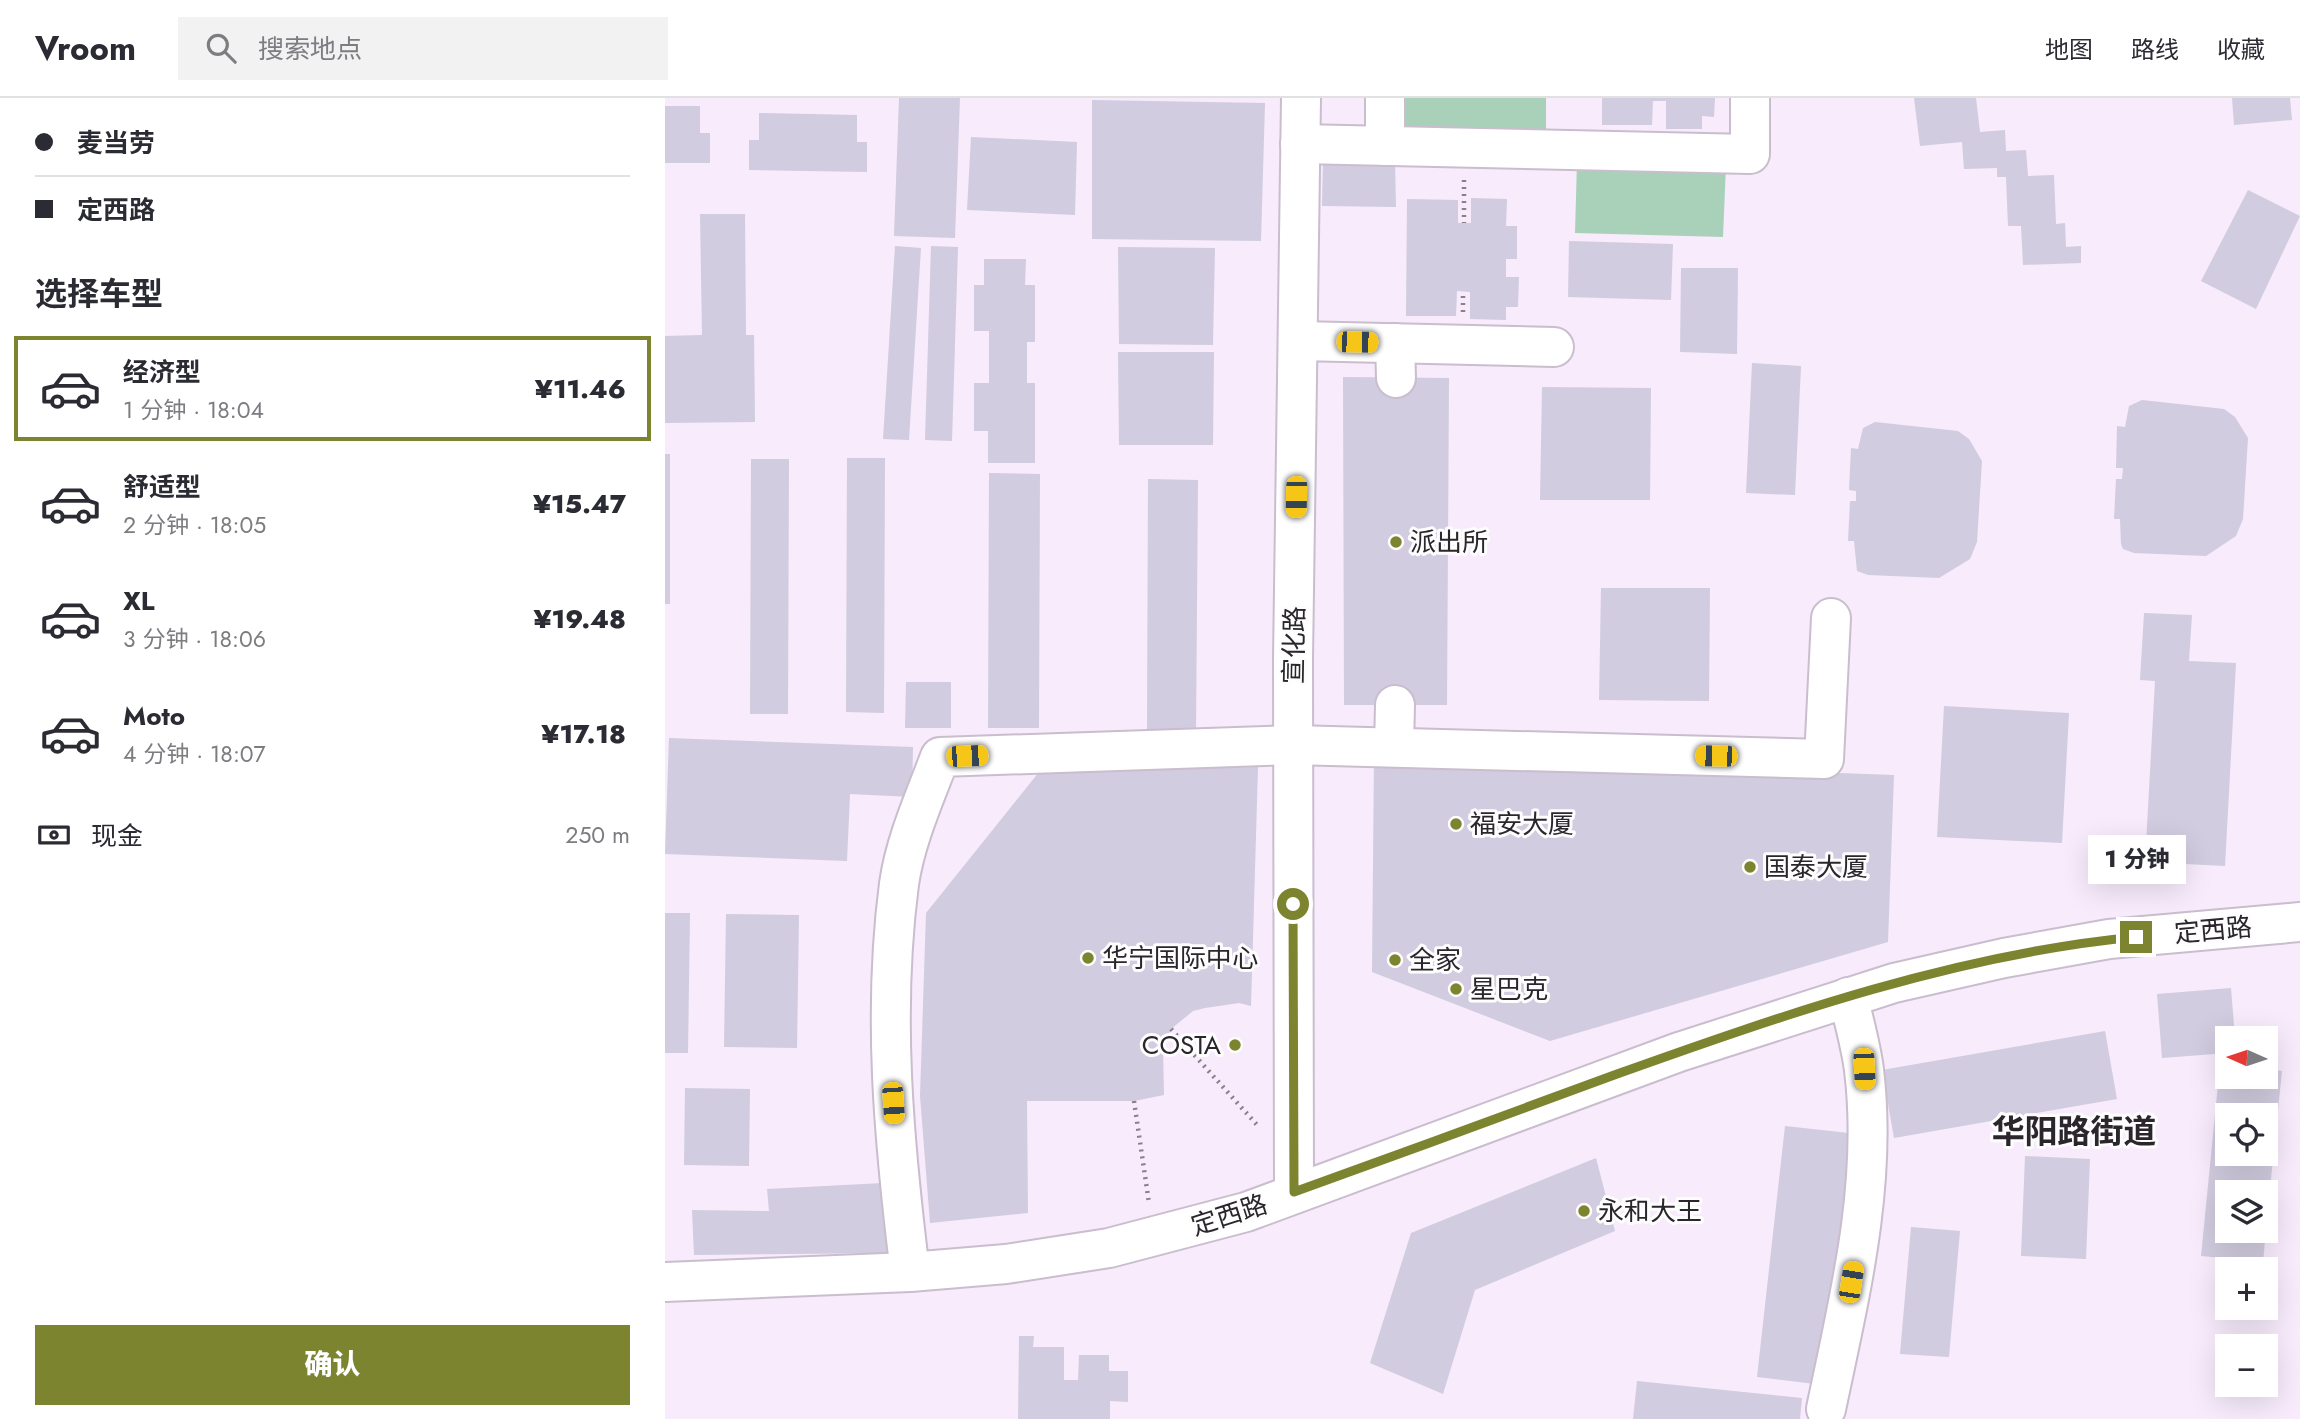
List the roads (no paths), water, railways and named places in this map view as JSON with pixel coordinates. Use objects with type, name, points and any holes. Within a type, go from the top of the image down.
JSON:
[{"type":"street","name":"宣化路","points":[[1294,1192],[1293,745],[1301,98]]},
{"type":"street","points":[[1385,98],[1385,146]]},
{"type":"street","points":[[1300,144],[1750,154],[1750,98]]},
{"type":"street","points":[[1299,341],[1395,360],[1554,347]]},
{"type":"street","points":[[910,1272],[891,1060],[899,881],[940,757],[1293,745],[1823,759],[1831,618]]},
{"type":"street","points":[[1394,747],[1395,705]]},
{"type":"street","name":"定西路","points":[[665,1282],[910,1272],[1006,1264],[1109,1248],[1206,1225],[1679,1052],[1849,997],[2004,958],[2109,939],[2300,922]]},
{"type":"street","points":[[1826,1409],[1849,1294],[1867,1168],[1864,1069],[1849,997]]},
{"type":"place","name":"派出所","points":[[1396,542]]},
{"type":"place","name":"福安大厦","points":[[1456,824]]},
{"type":"place","name":"国泰大厦","points":[[1750,867]]},
{"type":"place","name":"华宁国际中心","points":[[1088,958]]},
{"type":"place","name":"全家","points":[[1395,960]]},
{"type":"place","name":"星巴克","points":[[1456,989]]},
{"type":"place","name":"COSTA","points":[[1235,1045]]},
{"type":"place","name":"永和大王","points":[[1584,1211]]},
{"type":"district","name":"华阳路街道","points":[[2074,1131]]}]
